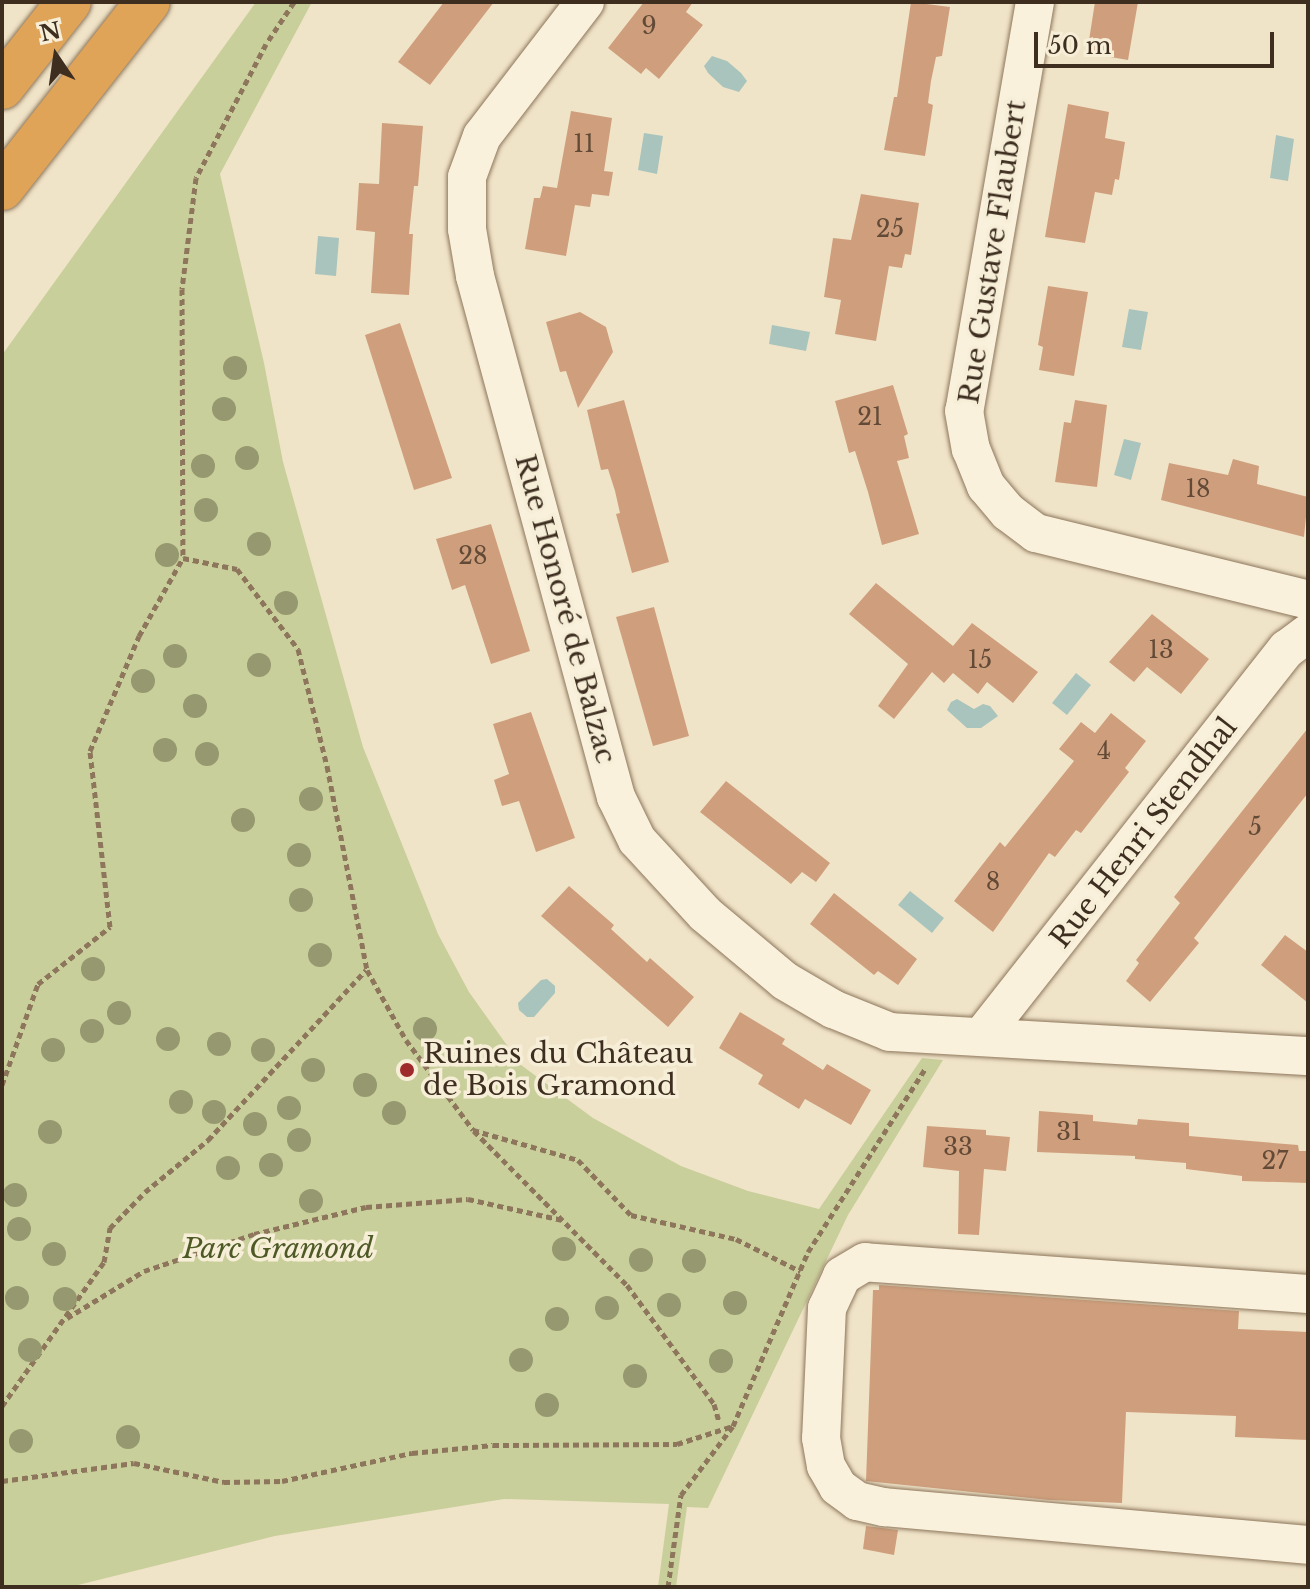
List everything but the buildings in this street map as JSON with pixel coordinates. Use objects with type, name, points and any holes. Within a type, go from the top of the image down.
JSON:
[{"type":"highway","points":[[2,188],[148,2]]},
{"type":"highway","points":[[2,87],[56,18]]},
{"type":"street","name":"Rue Honoré de Balzac","points":[[585,2],[482,136],[467,177],[467,229],[475,276],[616,797],[637,840],[695,904],[785,981],[833,1009],[890,1032],[1308,1056]]},
{"type":"street","name":"Rue Gustave Flaubert","points":[[1035,2],[964,411],[971,449],[986,486],[1008,512],[1036,533],[1308,600]]},
{"type":"street","points":[[2,65],[56,18]]},
{"type":"street","name":"Rue Henri Stendhal","points":[[964,1036],[1287,649],[1308,633]]},
{"type":"street","points":[[1308,1294],[865,1262],[842,1276],[827,1308],[821,1438],[826,1466],[838,1487],[857,1501],[870,1504],[1308,1545]]},
{"type":"path","points":[[2,1085],[38,984],[110,927],[90,751],[139,636],[183,558],[182,289],[196,178],[266,44],[294,2]]},
{"type":"path","points":[[183,558],[237,569],[298,649],[327,766],[367,970],[406,1040],[473,1130],[627,1285],[714,1404],[719,1421]]},
{"type":"path","points":[[2,1406],[104,1262],[110,1228],[145,1192],[208,1140],[367,970]]},
{"type":"path","points":[[668,1587],[681,1495],[733,1426],[808,1252],[964,1036]]},
{"type":"path","points":[[473,1130],[578,1160],[631,1215],[736,1239],[800,1271]]},
{"type":"path","points":[[63,1321],[144,1271],[254,1234],[366,1207],[468,1199],[563,1220]]},
{"type":"path","points":[[2,1481],[134,1463],[224,1482],[282,1481],[412,1453],[493,1445],[677,1444],[733,1426]]},
{"type":"green space","name":"Parc Gramond","points":[[256,2],[312,2],[220,174],[264,363],[283,462],[363,747],[438,934],[469,992],[521,1065],[593,1118],[681,1166],[748,1191],[819,1209],[922,1058],[943,1060],[848,1215],[708,1508],[687,1507],[676,1587],[658,1587],[669,1504],[504,1499],[275,1536],[70,1587],[2,1587],[2,355]]},
{"type":"water","points":[[712,56],[727,61],[747,81],[739,92],[723,87],[708,73],[704,66]]},
{"type":"water","points":[[644,133],[663,136],[657,174],[638,170]]},
{"type":"water","points":[[1276,135],[1294,139],[1288,181],[1270,178]]},
{"type":"water","points":[[318,236],[339,238],[336,276],[315,274]]},
{"type":"water","points":[[1129,309],[1148,312],[1141,350],[1122,347]]},
{"type":"water","points":[[772,325],[810,332],[806,351],[769,344]]},
{"type":"water","points":[[1124,439],[1141,443],[1131,480],[1114,475]]},
{"type":"water","points":[[1076,673],[1091,685],[1067,715],[1052,703]]},
{"type":"water","points":[[957,699],[974,709],[983,704],[990,706],[998,716],[981,728],[967,728],[947,710],[951,702]]},
{"type":"water","points":[[910,891],[944,918],[932,933],[898,905]]},
{"type":"water","points":[[547,979],[555,986],[555,993],[534,1017],[527,1017],[519,1010],[518,1003],[541,980]]},
{"type":"place","name":"Ruines du Château de Bois Gramond","points":[[407,1070]]}]
